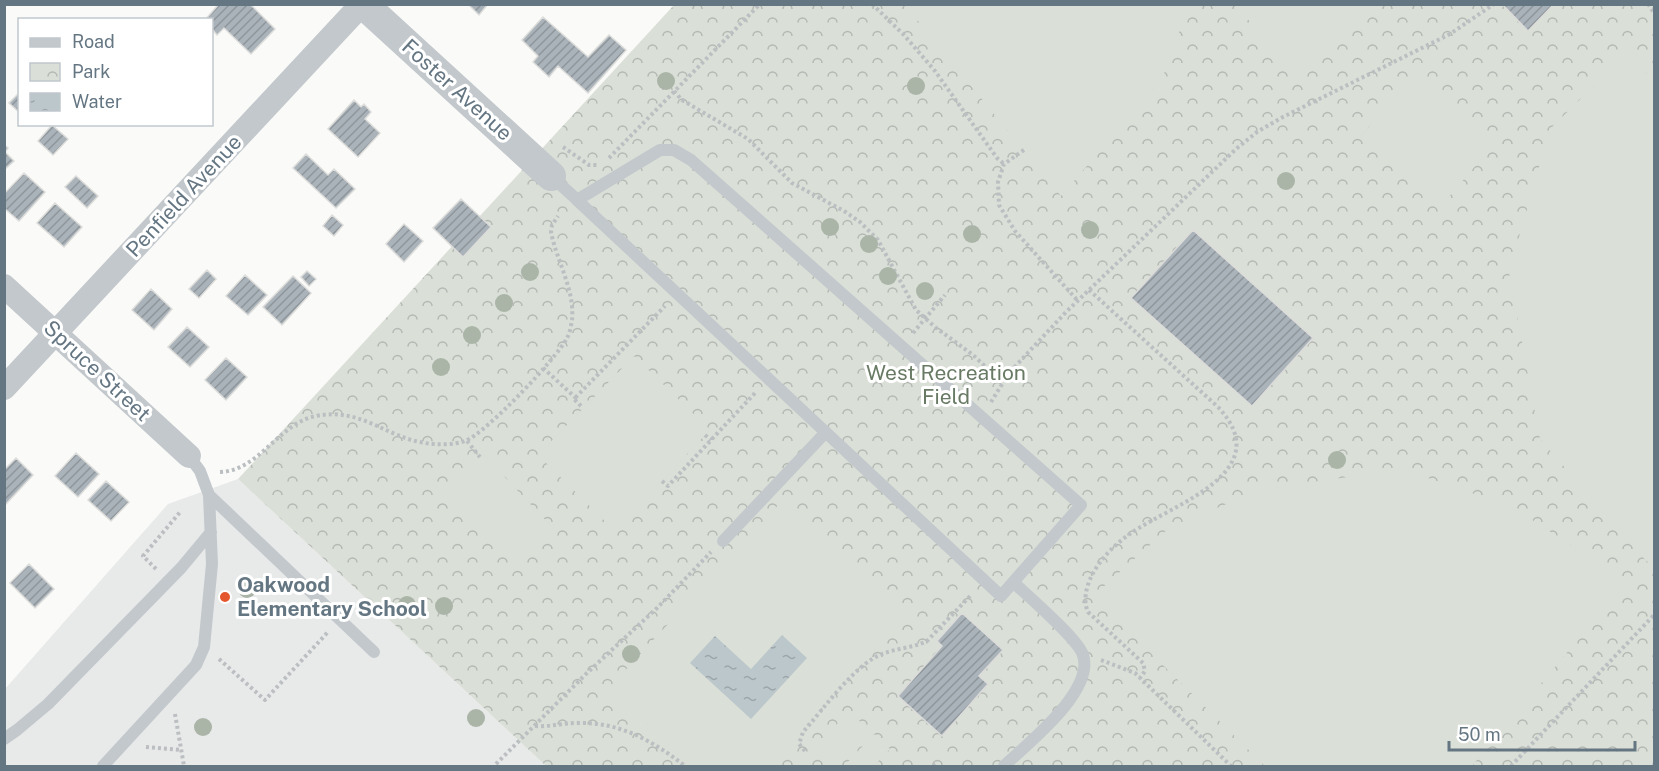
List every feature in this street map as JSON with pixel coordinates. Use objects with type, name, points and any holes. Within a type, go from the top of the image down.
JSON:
[{"type":"street","name":"Foster Avenue","points":[[363,4],[551,176]]},
{"type":"street","name":"Penfield Avenue","points":[[4,388],[363,4]]},
{"type":"street","name":"Spruce Street","points":[[4,286],[189,456]]},
{"type":"lane","points":[[551,176],[1001,596],[1081,505],[691,160],[674,150],[660,150],[577,200]]},
{"type":"lane","points":[[723,541],[826,432]]},
{"type":"lane","points":[[103,766],[196,665],[204,647],[212,564],[209,495],[200,471],[189,456]]},
{"type":"lane","points":[[209,495],[374,652]]},
{"type":"lane","points":[[4,739],[48,704],[181,568],[211,532]]},
{"type":"lane","points":[[1005,766],[1066,706],[1078,690],[1085,672],[1083,654],[1069,635],[1013,582]]},
{"type":"path","points":[[558,143],[589,165],[598,165],[609,157],[760,4]]},
{"type":"path","points":[[872,4],[904,35],[935,71],[997,159],[1004,164]]},
{"type":"path","points":[[674,91],[682,100],[748,139],[792,183],[860,222],[878,240],[904,291],[916,309],[973,355],[1002,382],[1089,290],[1236,149],[1257,132],[1450,34],[1494,4]]},
{"type":"path","points":[[1648,4],[1654,13]]},
{"type":"path","points":[[1024,150],[1004,164],[998,182],[999,205],[1015,231],[1078,301]]},
{"type":"path","points":[[218,472],[226,472],[255,457],[300,420],[315,416],[335,414],[353,416],[405,438],[423,443],[452,444],[467,441],[483,430],[503,412],[543,368],[564,342],[572,323],[573,309],[570,294],[551,232],[552,225],[558,216]]},
{"type":"path","points":[[1089,290],[1228,417],[1238,441],[1231,466],[1222,477],[1130,534],[1102,559],[1088,583],[1085,605],[1088,612],[1143,663],[1145,671],[1140,678]]},
{"type":"path","points":[[917,328],[945,295]]},
{"type":"path","points":[[576,398],[661,310]]},
{"type":"path","points":[[543,368],[576,398],[574,399],[581,406]]},
{"type":"path","points":[[662,481],[668,486],[753,396]]},
{"type":"path","points":[[705,435],[711,440]]},
{"type":"path","points":[[467,441],[480,457]]},
{"type":"path","points":[[147,552],[181,511]]},
{"type":"path","points":[[496,764],[587,673],[657,608],[702,560]]},
{"type":"path","points":[[805,751],[799,744],[803,732],[862,666],[882,654],[927,641],[963,602]]},
{"type":"path","points":[[1511,766],[1654,615]]},
{"type":"path","points":[[219,659],[265,700],[326,635]]},
{"type":"path","points":[[1083,654],[1135,673],[1231,766]]},
{"type":"path","points":[[174,705],[184,766]]},
{"type":"path","points":[[534,726],[547,727],[576,723],[612,726],[650,741],[685,766]]},
{"type":"path","points":[[136,747],[181,750]]},
{"type":"shaded area","name":"Oakwood Elementary School","points":[[238,479],[546,766],[5,766],[5,689],[168,504]]},
{"type":"green space","name":"West Recreation Field","points":[[674,5],[1654,5],[1654,766],[546,766],[238,479]]},
{"type":"green space","points":[[905,5],[1189,5],[1162,79],[1061,196]]},
{"type":"green space","points":[[1238,5],[1368,5],[1298,76],[1265,44]]},
{"type":"green space","points":[[1626,54],[1654,80],[1654,554],[1647,562],[1540,439],[1509,272],[1550,129]]},
{"type":"green space","points":[[1416,73],[1495,143],[1441,206],[1360,137]]},
{"type":"green space","points":[[634,356],[710,430],[614,530],[538,455]]},
{"type":"green space","points":[[483,454],[553,528],[515,565],[445,491]]},
{"type":"green space","points":[[1402,469],[1512,507],[1627,581],[1472,766],[1265,766],[1093,596],[1168,529],[1259,490]]},
{"type":"green space","points":[[780,503],[905,618],[768,766],[693,766],[608,689]]},
{"type":"green space","points":[[849,711],[865,726],[831,763],[815,748]]},
{"type":"green space","points":[[874,734],[890,749],[874,766],[844,766]]},
{"type":"water","points":[[782,635],[807,658],[751,719],[690,663],[715,636],[751,669]]},
{"type":"building","points":[[219,4],[250,4],[275,29],[251,54],[224,28],[217,35],[213,30],[213,18],[207,18]]},
{"type":"building","points":[[468,4],[488,4],[479,15]]},
{"type":"building","points":[[1502,4],[1554,4],[1528,31]]},
{"type":"building","points":[[543,17],[588,57],[609,35],[626,50],[588,93],[558,66],[549,77],[533,62],[538,56],[522,40]]},
{"type":"building","points":[[18,94],[18,111],[9,103]]},
{"type":"building","points":[[354,100],[361,107],[364,104],[371,112],[365,119],[380,133],[358,157],[328,129]]},
{"type":"building","points":[[51,126],[68,139],[53,155],[38,141]]},
{"type":"building","points":[[4,145],[8,148],[5,152],[14,161],[4,170]]},
{"type":"building","points":[[306,154],[328,175],[334,169],[355,189],[336,208],[293,168]]},
{"type":"building","points":[[24,173],[45,192],[19,221],[4,208],[4,194]]},
{"type":"building","points":[[76,176],[98,196],[87,208],[65,187]]},
{"type":"building","points":[[461,199],[491,227],[463,257],[433,228]]},
{"type":"building","points":[[55,203],[82,227],[64,247],[37,223]]},
{"type":"building","points":[[332,215],[343,225],[334,236],[323,226]]},
{"type":"building","points":[[404,224],[423,241],[404,262],[386,244]]},
{"type":"building","points":[[1193,230],[1313,338],[1252,406],[1131,298]]},
{"type":"building","points":[[207,270],[216,279],[199,298],[189,289]]},
{"type":"building","points":[[307,271],[316,279],[309,286],[301,277]]},
{"type":"building","points":[[245,275],[267,295],[248,315],[226,296]]},
{"type":"building","points":[[293,276],[311,293],[282,325],[263,307]]},
{"type":"building","points":[[151,289],[172,309],[154,330],[132,310]]},
{"type":"building","points":[[187,327],[209,347],[190,367],[168,347]]},
{"type":"building","points":[[226,358],[247,377],[226,400],[205,380]]},
{"type":"building","points":[[76,453],[99,474],[78,497],[55,476]]},
{"type":"building","points":[[16,458],[33,475],[4,506],[4,470]]},
{"type":"building","points":[[106,481],[129,502],[111,521],[88,500]]},
{"type":"building","points":[[29,564],[54,589],[35,608],[10,583]]},
{"type":"building","points":[[962,613],[1003,650],[979,676],[988,684],[942,736],[898,696],[942,646],[937,641]]},
{"type":"place","name":"Oakwood Elementary School","points":[[225,597]]}]
